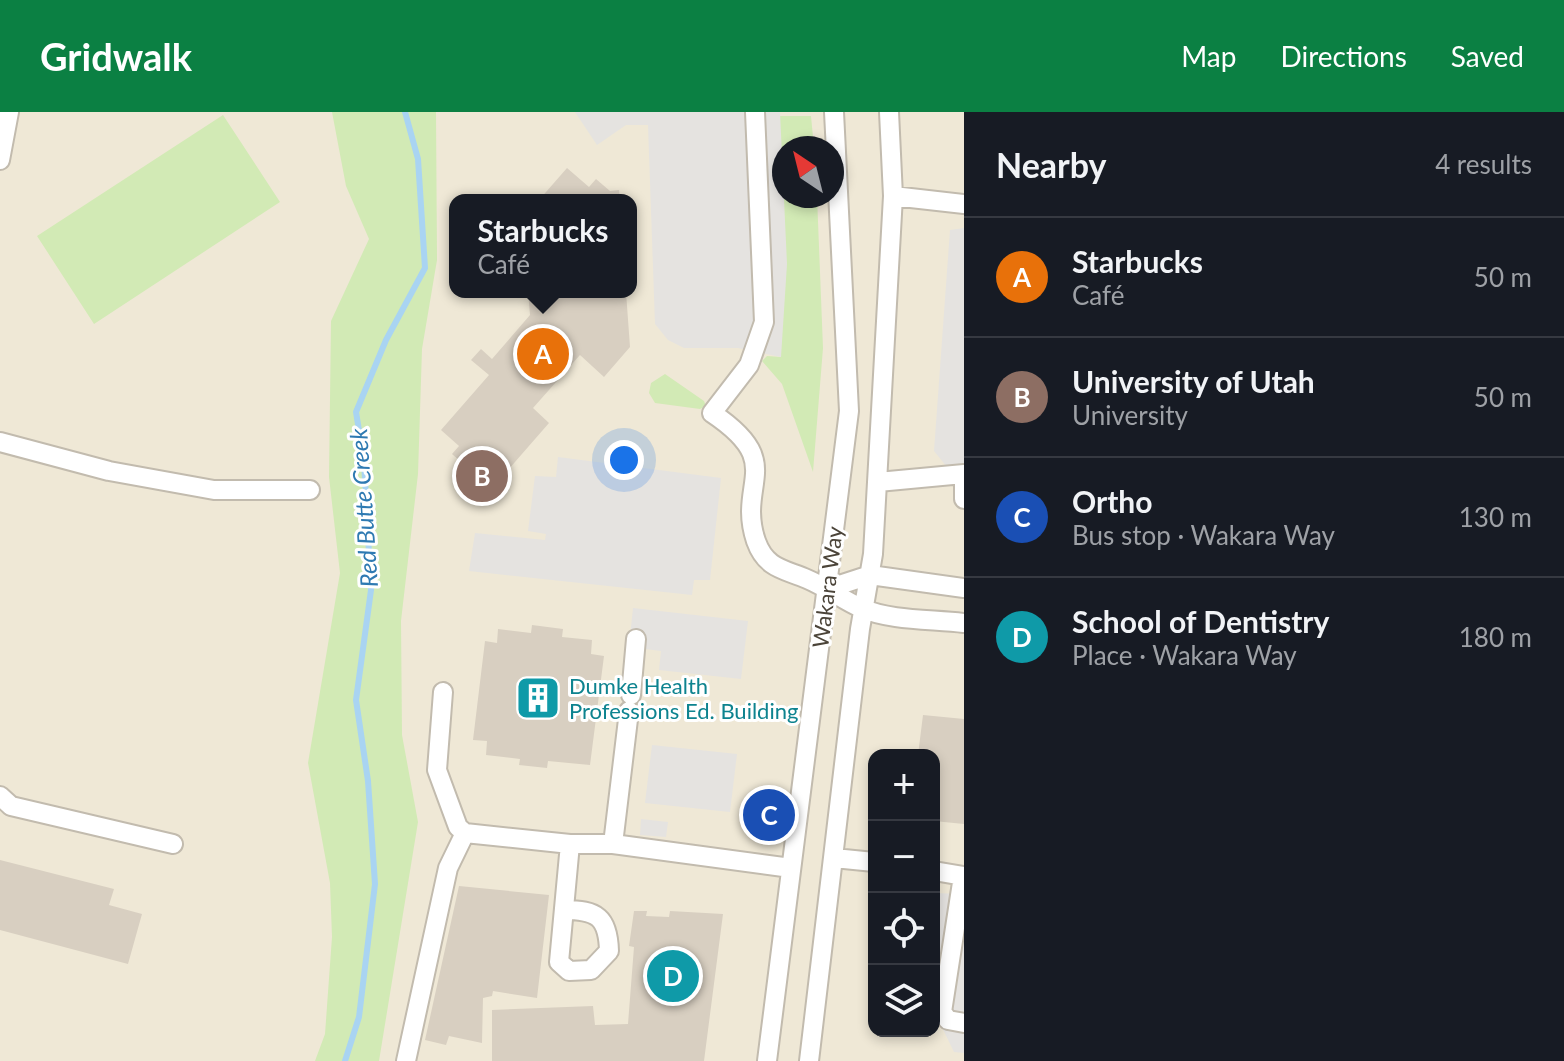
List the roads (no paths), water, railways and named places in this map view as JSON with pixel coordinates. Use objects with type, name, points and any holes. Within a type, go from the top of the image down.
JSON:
[{"type":"street","points":[[0,160],[9,112]]},
{"type":"street","points":[[755,112],[764,322],[749,365],[712,413],[737,431],[754,457],[753,526],[766,559],[780,572],[804,578],[863,609],[964,623]]},
{"type":"street","name":"Wakara Way","points":[[767,1061],[849,411],[834,112]]},
{"type":"street","name":"Wakara Way","points":[[809,1061],[863,609],[870,575],[878,482],[893,196],[889,112]]},
{"type":"street","points":[[893,196],[964,204]]},
{"type":"street","points":[[0,442],[109,471],[214,490],[310,490]]},
{"type":"street","points":[[878,482],[964,474]]},
{"type":"street","points":[[964,483],[964,499]]},
{"type":"street","points":[[827,589],[870,575],[964,588]]},
{"type":"street","points":[[613,844],[636,639]]},
{"type":"street","points":[[443,692],[437,770],[458,827],[465,833],[570,844],[613,844],[791,868]]},
{"type":"street","points":[[0,796],[11,806],[173,844]]},
{"type":"street","points":[[406,1061],[448,868],[465,833]]},
{"type":"street","points":[[564,910],[570,844]]},
{"type":"street","points":[[834,858],[868,861]]},
{"type":"street","points":[[940,872],[963,876],[942,1012],[948,1020],[964,1023]]},
{"type":"waterway","name":"Red Butte Creek","points":[[345,1061],[359,1017],[375,884],[368,781],[356,700],[371,590],[364,461],[356,412],[386,340],[425,268],[418,159],[405,112]]},
{"type":"place","name":"Starbucks","points":[[543,354]]},
{"type":"place","name":"University of Utah","points":[[482,476]]},
{"type":"place","name":"Dumke Health Professions Ed. Building","points":[[538,698]]},
{"type":"place","name":"Ortho","points":[[769,815]]},
{"type":"place","name":"School of Dentistry","points":[[673,976]]}]
